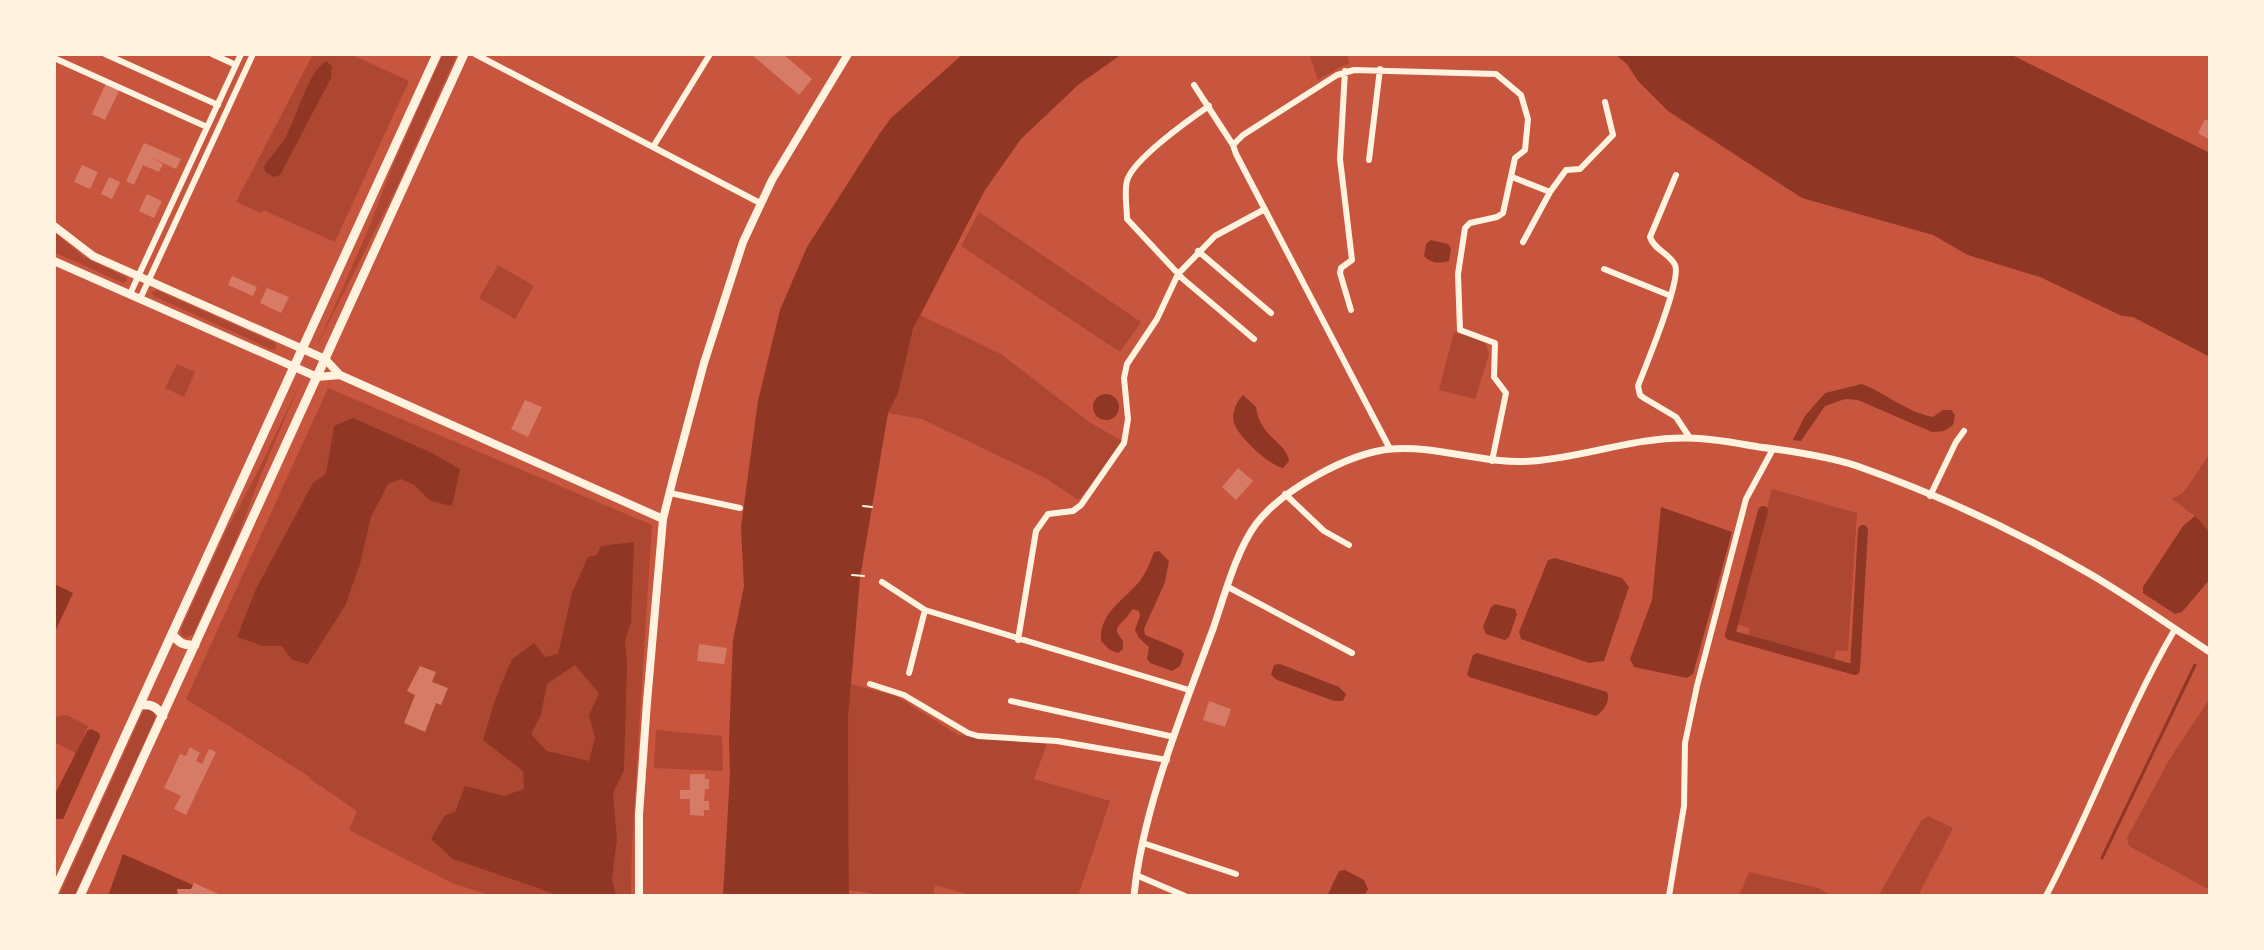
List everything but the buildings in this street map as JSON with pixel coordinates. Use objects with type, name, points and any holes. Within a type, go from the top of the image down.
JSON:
[{"type":"main road","points":[[54,892],[437,54]]},
{"type":"main road","points":[[80,896],[464,54]]},
{"type":"main road","points":[[639,896],[641,780],[663,519],[704,363],[743,242],[760,203],[848,54]]},
{"type":"main road","points":[[54,226],[93,256],[325,359],[340,375],[663,519]]},
{"type":"main road","points":[[54,261],[317,377],[340,375]]},
{"type":"main road","points":[[172,634],[179,642],[195,645]]},
{"type":"main road","points":[[140,705],[157,708],[163,716]]},
{"type":"street","points":[[105,54],[218,105]]},
{"type":"street","points":[[212,54],[236,65]]},
{"type":"street","points":[[130,294],[241,54]]},
{"type":"street","points":[[140,299],[253,54]]},
{"type":"street","points":[[475,54],[760,203]]},
{"type":"street","points":[[653,147],[710,54]]},
{"type":"street","points":[[54,58],[207,127]]},
{"type":"street","points":[[1369,160],[1380,69]]},
{"type":"street","points":[[1233,145],[1243,135],[1345,71],[1380,69],[1496,74],[1521,95],[1528,119],[1525,150],[1515,158],[1503,213],[1470,223],[1465,228],[1458,274],[1460,330],[1495,343],[1494,377],[1506,393],[1492,461]]},
{"type":"street","points":[[1345,71],[1340,159],[1352,260],[1341,268],[1340,273],[1351,310]]},
{"type":"street","points":[[1194,85],[1233,145],[1390,449]]},
{"type":"street","points":[[1523,242],[1550,192],[1566,170],[1580,169],[1613,135],[1605,102]]},
{"type":"street","points":[[1209,106],[1185,122],[1133,169],[1126,182],[1127,219],[1178,274],[1254,339]]},
{"type":"street","points":[[1676,175],[1650,237],[1652,244],[1675,266],[1671,296],[1638,386],[1644,398],[1676,417],[1690,438]]},
{"type":"street","points":[[1512,177],[1550,192]]},
{"type":"street","points":[[1018,640],[1036,531],[1048,514],[1073,511],[1081,505],[1124,443],[1128,419],[1124,378],[1127,364],[1157,319],[1178,274],[1215,236],[1265,209]]},
{"type":"street","points":[[1198,251],[1271,313]]},
{"type":"street","points":[[1604,269],[1671,296]]},
{"type":"street","points":[[1930,496],[1964,431]]},
{"type":"street","points":[[1134,896],[1143,843],[1189,690],[1255,526],[1285,494],[1354,458],[1390,449],[1492,461],[1556,459],[1635,442],[1690,438],[1773,449],[1854,465],[2025,538],[2096,578],[2210,652]]},
{"type":"street","points":[[1669,896],[1684,806],[1685,743],[1697,686],[1746,499],[1773,449]]},
{"type":"street","points":[[670,493],[740,508]]},
{"type":"street","points":[[1285,494],[1324,531],[1349,545]]},
{"type":"street","points":[[882,582],[925,610],[1189,690]]},
{"type":"street","points":[[1228,587],[1352,653]]},
{"type":"street","points":[[909,673],[925,610]]},
{"type":"street","points":[[2046,896],[2141,692],[2175,629]]},
{"type":"street","points":[[870,684],[904,695],[978,736],[1057,741],[1167,760]]},
{"type":"street","points":[[1011,701],[1174,737]]},
{"type":"street","points":[[1143,843],[1236,874]]},
{"type":"street","points":[[1136,875],[1185,896]]},
{"type":"path","points":[[863,506],[872,507]]},
{"type":"path","points":[[852,575],[864,576]]},
{"type":"shaded area","points":[[313,54],[350,54],[409,81],[335,242],[263,210],[261,213],[236,202]]},
{"type":"shaded area","points":[[443,54],[457,54],[393,195],[318,344],[391,170]]},
{"type":"shaded area","points":[[963,54],[1122,54],[1078,85],[1021,139],[985,190],[913,329],[898,393],[888,413],[860,578],[848,719],[849,896],[723,896],[733,640],[744,586],[741,527],[758,401],[780,310],[807,247],[880,133],[891,118]]},
{"type":"shaded area","points":[[1309,54],[1347,54],[1349,64],[1318,80]]},
{"type":"shaded area","points":[[1615,54],[2010,54],[2210,153],[2210,357],[2133,317],[2122,316],[2040,277],[1968,255],[1933,235],[1802,198],[1668,111]]},
{"type":"shaded area","points":[[326,61],[332,66],[331,78],[280,175],[274,177],[265,172],[264,166],[284,140],[313,76]]},
{"type":"shaded area","points":[[979,212],[1141,322],[1120,352],[961,246]]},
{"type":"shaded area","points":[[54,232],[84,257],[126,277],[127,281],[123,283],[54,252]]},
{"type":"shaded area","points":[[1431,240],[1448,244],[1451,248],[1449,261],[1435,262],[1424,256],[1426,244]]},
{"type":"shaded area","points":[[498,265],[534,286],[515,319],[479,298]]},
{"type":"shaded area","points":[[156,290],[275,343],[277,348],[273,350],[153,296],[152,292]]},
{"type":"shaded area","points":[[920,315],[1001,354],[1089,422],[1122,441],[1078,500],[1047,479],[922,419],[888,413]]},
{"type":"shaded area","points":[[1454,332],[1485,341],[1489,355],[1475,399],[1439,390]]},
{"type":"shaded area","points":[[177,364],[195,372],[184,397],[165,388]]},
{"type":"shaded area","points":[[301,381],[237,538],[193,634],[186,638],[181,635],[181,629]]},
{"type":"shaded area","points":[[1862,384],[1924,415],[1933,417],[1943,410],[1951,410],[1955,415],[1953,425],[1944,431],[1932,432],[1858,400],[1845,399],[1825,406],[1801,441],[1793,440],[1805,416],[1825,393]]},
{"type":"shaded area","points":[[328,388],[652,525],[631,896],[492,896],[452,883],[349,830],[357,811],[310,777],[186,699]]},
{"type":"shaded area","points":[[1106,394],[1115,398],[1119,407],[1115,416],[1106,420],[1097,416],[1093,407],[1097,398]]},
{"type":"shaded area","points":[[1243,395],[1256,407],[1263,426],[1287,454],[1289,461],[1283,468],[1263,457],[1238,430],[1233,413]]},
{"type":"shaded area","points":[[353,418],[460,469],[452,506],[431,501],[414,485],[401,479],[388,484],[371,517],[360,564],[345,606],[308,664],[292,660],[282,646],[263,646],[237,637],[256,589],[313,483],[326,474],[334,426]]},
{"type":"shaded area","points":[[2210,453],[2210,532],[2172,499],[2184,492]]},
{"type":"shaded area","points":[[1772,489],[1857,513],[1848,651],[1836,650],[1834,661],[1748,636],[1750,628],[1737,624]]},
{"type":"shaded area","points":[[1661,507],[1732,532],[1693,674],[1687,678],[1634,667],[1630,659],[1652,600]]},
{"type":"shaded area","points":[[2195,516],[2210,532],[2210,579],[2182,612],[2175,614],[2143,593],[2143,587],[2183,526]]},
{"type":"shaded area","points":[[634,542],[631,622],[625,641],[624,770],[613,793],[617,839],[612,879],[616,896],[561,896],[453,859],[431,839],[445,815],[455,812],[465,786],[504,796],[524,789],[523,771],[483,740],[495,700],[512,659],[534,643],[545,657],[558,654],[572,593],[588,557],[597,555],[601,546]],"holes":[[[575,665],[599,693],[589,715],[595,738],[589,761],[547,751],[531,734],[541,715],[547,684]]]},
{"type":"shaded area","points":[[1159,551],[1169,561],[1165,582],[1144,629],[1145,635],[1184,654],[1180,666],[1172,671],[1147,659],[1149,647],[1135,630],[1139,611],[1133,609],[1117,628],[1123,641],[1123,649],[1118,653],[1101,641],[1101,631],[1108,615],[1139,582],[1154,552]]},
{"type":"shaded area","points":[[1555,558],[1622,578],[1629,587],[1604,661],[1589,663],[1521,639],[1519,632],[1548,560]]},
{"type":"shaded area","points":[[54,584],[73,593],[54,634]]},
{"type":"shaded area","points":[[1495,604],[1515,609],[1517,614],[1505,640],[1486,634],[1483,627]]},
{"type":"shaded area","points":[[1477,653],[1607,692],[1607,703],[1596,716],[1469,677],[1467,674],[1473,655]]},
{"type":"shaded area","points":[[1280,664],[1339,687],[1346,694],[1343,701],[1334,701],[1277,680],[1271,675],[1274,665]]},
{"type":"shaded area","points":[[851,684],[896,696],[958,735],[1047,744],[1034,779],[1110,801],[1078,896],[974,896],[935,885],[933,896],[889,896],[849,890],[848,719]]},
{"type":"shaded area","points":[[2210,698],[2210,890],[2129,846],[2127,838],[2169,760]]},
{"type":"shaded area","points":[[148,708],[155,712],[155,718],[74,896],[59,896],[143,712]]},
{"type":"shaded area","points":[[67,715],[88,726],[76,753],[54,742],[54,717]]},
{"type":"shaded area","points":[[91,729],[100,737],[63,819],[54,819],[54,796],[87,731]]},
{"type":"shaded area","points":[[656,730],[722,736],[723,771],[654,768]]},
{"type":"shaded area","points":[[1928,816],[1953,828],[1918,896],[1875,896],[1880,893],[1921,821]]},
{"type":"shaded area","points":[[123,854],[193,885],[191,889],[177,889],[178,896],[108,896]]},
{"type":"shaded area","points":[[1345,870],[1364,880],[1368,889],[1364,896],[1328,894],[1339,871]]},
{"type":"shaded area","points":[[1749,872],[1818,888],[1831,896],[1739,896]]},
{"type":"waterway","points":[[1763,511],[1730,635],[1855,670],[1863,530]]},
{"type":"waterway","points":[[2102,858],[2195,665]]}]
